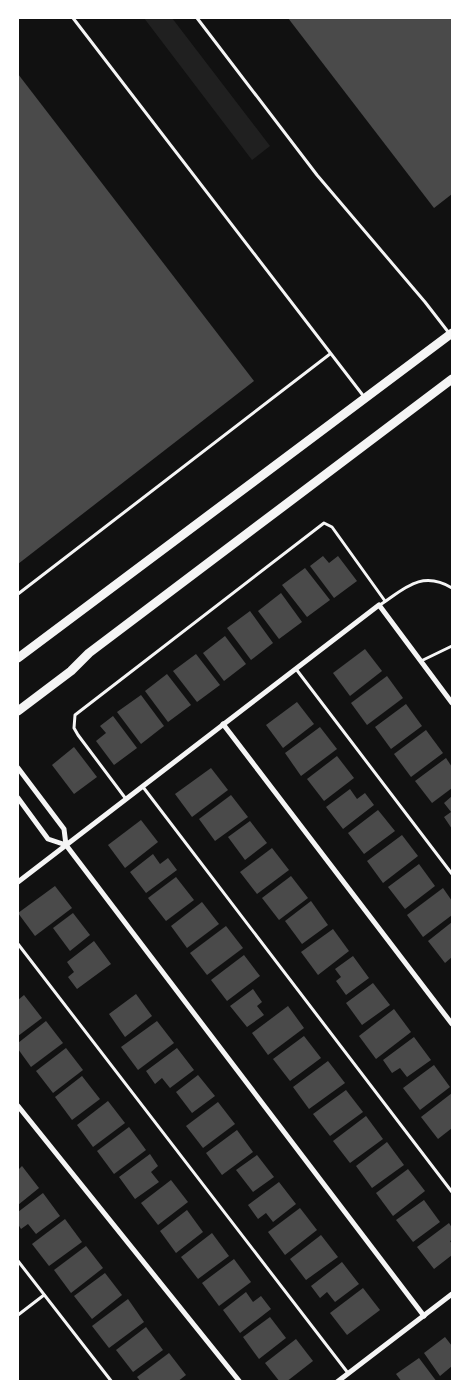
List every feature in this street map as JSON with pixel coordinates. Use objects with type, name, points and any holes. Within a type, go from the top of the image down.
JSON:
[{"type":"main road","points":[[18,658],[452,335]]},
{"type":"main road","points":[[18,711],[71,671],[89,653],[452,379]]},
{"type":"street","points":[[18,882],[379,605],[452,703]]},
{"type":"street","points":[[223,724],[452,1024]]},
{"type":"street","points":[[18,768],[64,829],[66,845],[424,1316]]},
{"type":"street","points":[[18,798],[48,839],[66,845]]},
{"type":"street","points":[[18,1106],[240,1382]]},
{"type":"street","points":[[337,1382],[452,1294]]},
{"type":"lane","points":[[73,18],[365,398]]},
{"type":"lane","points":[[197,18],[317,175],[452,335]]},
{"type":"lane","points":[[18,594],[330,353]]},
{"type":"lane","points":[[126,799],[78,735],[74,728],[75,715],[324,523],[332,526],[385,601]]},
{"type":"lane","points":[[379,605],[416,582],[429,580],[443,582],[452,588]]},
{"type":"lane","points":[[421,661],[452,646]]},
{"type":"lane","points":[[296,669],[452,874]]},
{"type":"lane","points":[[142,786],[452,1192]]},
{"type":"lane","points":[[18,944],[348,1373]]},
{"type":"lane","points":[[18,1261],[112,1382]]},
{"type":"lane","points":[[18,1315],[44,1295]]},
{"type":"shaded area","points":[[144,18],[172,18],[270,146],[252,160]]},
{"type":"building","points":[[288,18],[452,18],[452,194],[434,208]]},
{"type":"building","points":[[18,74],[254,381],[18,564]]},
{"type":"building","points":[[323,556],[329,563],[338,556],[357,581],[334,598],[310,566]]},
{"type":"building","points":[[305,568],[330,600],[307,617],[282,585]]},
{"type":"building","points":[[281,593],[302,622],[279,639],[258,611]]},
{"type":"building","points":[[250,611],[273,643],[251,660],[227,628]]},
{"type":"building","points":[[225,636],[246,664],[224,681],[203,653]]},
{"type":"building","points":[[365,649],[382,671],[350,696],[333,673]]},
{"type":"building","points":[[196,654],[220,685],[197,702],[173,671]]},
{"type":"building","points":[[167,674],[191,705],[168,722],[145,691]]},
{"type":"building","points":[[387,676],[403,698],[367,725],[351,703]]},
{"type":"building","points":[[141,695],[164,726],[141,744],[117,712]]},
{"type":"building","points":[[297,702],[314,724],[283,748],[266,725]]},
{"type":"building","points":[[406,704],[422,726],[391,749],[375,727]]},
{"type":"building","points":[[113,716],[137,748],[114,765],[96,741],[106,733],[100,726]]},
{"type":"building","points":[[320,727],[337,749],[301,776],[285,753]]},
{"type":"building","points":[[426,730],[443,753],[411,777],[394,754]]},
{"type":"building","points":[[74,747],[97,777],[74,794],[52,765]]},
{"type":"building","points":[[337,756],[354,778],[324,801],[307,779]]},
{"type":"building","points":[[446,758],[452,767],[452,788],[432,803],[415,781]]},
{"type":"building","points":[[211,768],[228,790],[192,817],[175,794]]},
{"type":"building","points":[[350,789],[357,799],[365,793],[374,805],[343,829],[326,807]]},
{"type":"building","points":[[231,795],[248,817],[215,841],[199,819]]},
{"type":"building","points":[[452,796],[452,829],[444,817],[451,812],[444,803]]},
{"type":"building","points":[[378,810],[395,831],[364,854],[348,833]]},
{"type":"building","points":[[141,820],[158,842],[125,868],[108,845]]},
{"type":"building","points":[[250,821],[267,843],[245,860],[228,837]]},
{"type":"building","points":[[402,835],[418,856],[383,883],[367,861]]},
{"type":"building","points":[[272,848],[289,870],[257,894],[240,872]]},
{"type":"building","points":[[153,854],[160,864],[168,858],[177,870],[146,893],[130,872]]},
{"type":"building","points":[[419,864],[435,886],[405,909],[388,887]]},
{"type":"building","points":[[291,876],[308,898],[279,920],[262,898]]},
{"type":"building","points":[[176,877],[194,900],[166,921],[148,898]]},
{"type":"building","points":[[55,886],[72,908],[35,936],[18,913]]},
{"type":"building","points":[[443,888],[452,901],[452,915],[423,937],[407,915]]},
{"type":"building","points":[[311,901],[328,925],[302,944],[285,921]]},
{"type":"building","points":[[202,902],[219,924],[187,948],[171,926]]},
{"type":"building","points":[[73,913],[90,935],[70,951],[53,928]]},
{"type":"building","points":[[452,922],[452,957],[445,963],[428,941]]},
{"type":"building","points":[[226,926],[243,948],[207,975],[190,953]]},
{"type":"building","points":[[333,929],[349,951],[318,975],[301,952]]},
{"type":"building","points":[[94,941],[111,964],[77,989],[68,977],[74,972],[67,962]]},
{"type":"building","points":[[244,955],[260,976],[227,1001],[211,980]]},
{"type":"building","points":[[353,956],[369,978],[346,995],[336,981],[341,977],[335,969]]},
{"type":"building","points":[[373,983],[390,1005],[362,1025],[346,1003]]},
{"type":"building","points":[[253,989],[262,1002],[257,1006],[264,1015],[247,1027],[230,1006]]},
{"type":"building","points":[[136,994],[152,1016],[125,1037],[109,1014]]},
{"type":"building","points":[[24,995],[42,1018],[18,1036],[18,1000]]},
{"type":"building","points":[[288,1006],[304,1028],[268,1055],[252,1033]]},
{"type":"building","points":[[394,1009],[411,1032],[376,1059],[359,1036]]},
{"type":"building","points":[[46,1021],[63,1043],[31,1067],[18,1049],[18,1043]]},
{"type":"building","points":[[157,1021],[174,1043],[138,1070],[121,1047]]},
{"type":"building","points":[[304,1036],[321,1058],[290,1081],[273,1059]]},
{"type":"building","points":[[414,1037],[431,1060],[407,1077],[400,1068],[392,1073],[383,1060]]},
{"type":"building","points":[[66,1048],[83,1070],[53,1093],[36,1071]]},
{"type":"building","points":[[177,1048],[194,1070],[170,1088],[162,1078],[155,1084],[146,1071]]},
{"type":"building","points":[[328,1061],[345,1083],[309,1109],[293,1087]]},
{"type":"building","points":[[434,1065],[450,1087],[420,1110],[403,1088]]},
{"type":"building","points":[[198,1075],[215,1096],[192,1113],[176,1092]]},
{"type":"building","points":[[82,1076],[100,1099],[72,1120],[55,1097]]},
{"type":"building","points":[[346,1090],[363,1112],[330,1136],[313,1114]]},
{"type":"building","points":[[452,1093],[452,1128],[438,1139],[421,1117]]},
{"type":"building","points":[[108,1101],[125,1123],[93,1147],[77,1125]]},
{"type":"building","points":[[218,1102],[235,1124],[203,1148],[186,1126]]},
{"type":"building","points":[[366,1116],[383,1139],[350,1163],[333,1141]]},
{"type":"building","points":[[129,1127],[146,1150],[114,1174],[97,1151]]},
{"type":"building","points":[[237,1130],[253,1152],[222,1175],[206,1153]]},
{"type":"building","points":[[387,1142],[404,1165],[372,1188],[356,1166]]},
{"type":"building","points":[[150,1154],[158,1166],[151,1172],[159,1182],[135,1199],[119,1177]]},
{"type":"building","points":[[257,1155],[274,1177],[253,1192],[236,1170]]},
{"type":"building","points":[[22,1166],[39,1188],[18,1205],[18,1170]]},
{"type":"building","points":[[408,1169],[425,1191],[393,1216],[376,1193]]},
{"type":"building","points":[[171,1180],[188,1202],[158,1225],[141,1203]]},
{"type":"building","points":[[279,1182],[296,1204],[273,1222],[266,1213],[258,1219],[248,1205]]},
{"type":"building","points":[[43,1193],[60,1216],[36,1234],[28,1224],[21,1229],[18,1224],[18,1212]]},
{"type":"building","points":[[424,1200],[440,1222],[413,1242],[396,1220]]},
{"type":"building","points":[[300,1208],[317,1230],[285,1255],[268,1232]]},
{"type":"building","points":[[187,1210],[203,1232],[176,1253],[160,1231]]},
{"type":"building","points":[[65,1219],[82,1242],[49,1266],[32,1244]]},
{"type":"building","points":[[449,1223],[452,1228],[452,1240],[450,1241],[452,1244],[452,1255],[434,1269],[417,1247]]},
{"type":"building","points":[[212,1233],[229,1256],[198,1279],[181,1257]]},
{"type":"building","points":[[321,1235],[338,1257],[306,1280],[290,1259]]},
{"type":"building","points":[[86,1246],[103,1268],[71,1293],[54,1270]]},
{"type":"building","points":[[234,1259],[251,1282],[219,1306],[202,1283]]},
{"type":"building","points":[[342,1262],[359,1284],[335,1302],[327,1292],[320,1298],[311,1286]]},
{"type":"building","points":[[105,1273],[122,1295],[92,1319],[74,1296]]},
{"type":"building","points":[[363,1288],[380,1310],[347,1335],[330,1313]]},
{"type":"building","points":[[246,1292],[253,1302],[261,1296],[271,1309],[240,1333],[223,1310]]},
{"type":"building","points":[[128,1299],[144,1322],[109,1348],[92,1326]]},
{"type":"building","points":[[270,1317],[286,1338],[259,1359],[243,1337]]},
{"type":"building","points":[[146,1327],[163,1350],[133,1372],[116,1350]]},
{"type":"building","points":[[445,1337],[452,1346],[452,1366],[440,1376],[424,1353]]},
{"type":"building","points":[[296,1339],[313,1361],[286,1382],[280,1382],[265,1363]]},
{"type":"building","points":[[169,1353],[186,1375],[177,1382],[141,1382],[137,1377]]},
{"type":"building","points":[[419,1358],[437,1382],[402,1382],[396,1374]]}]
